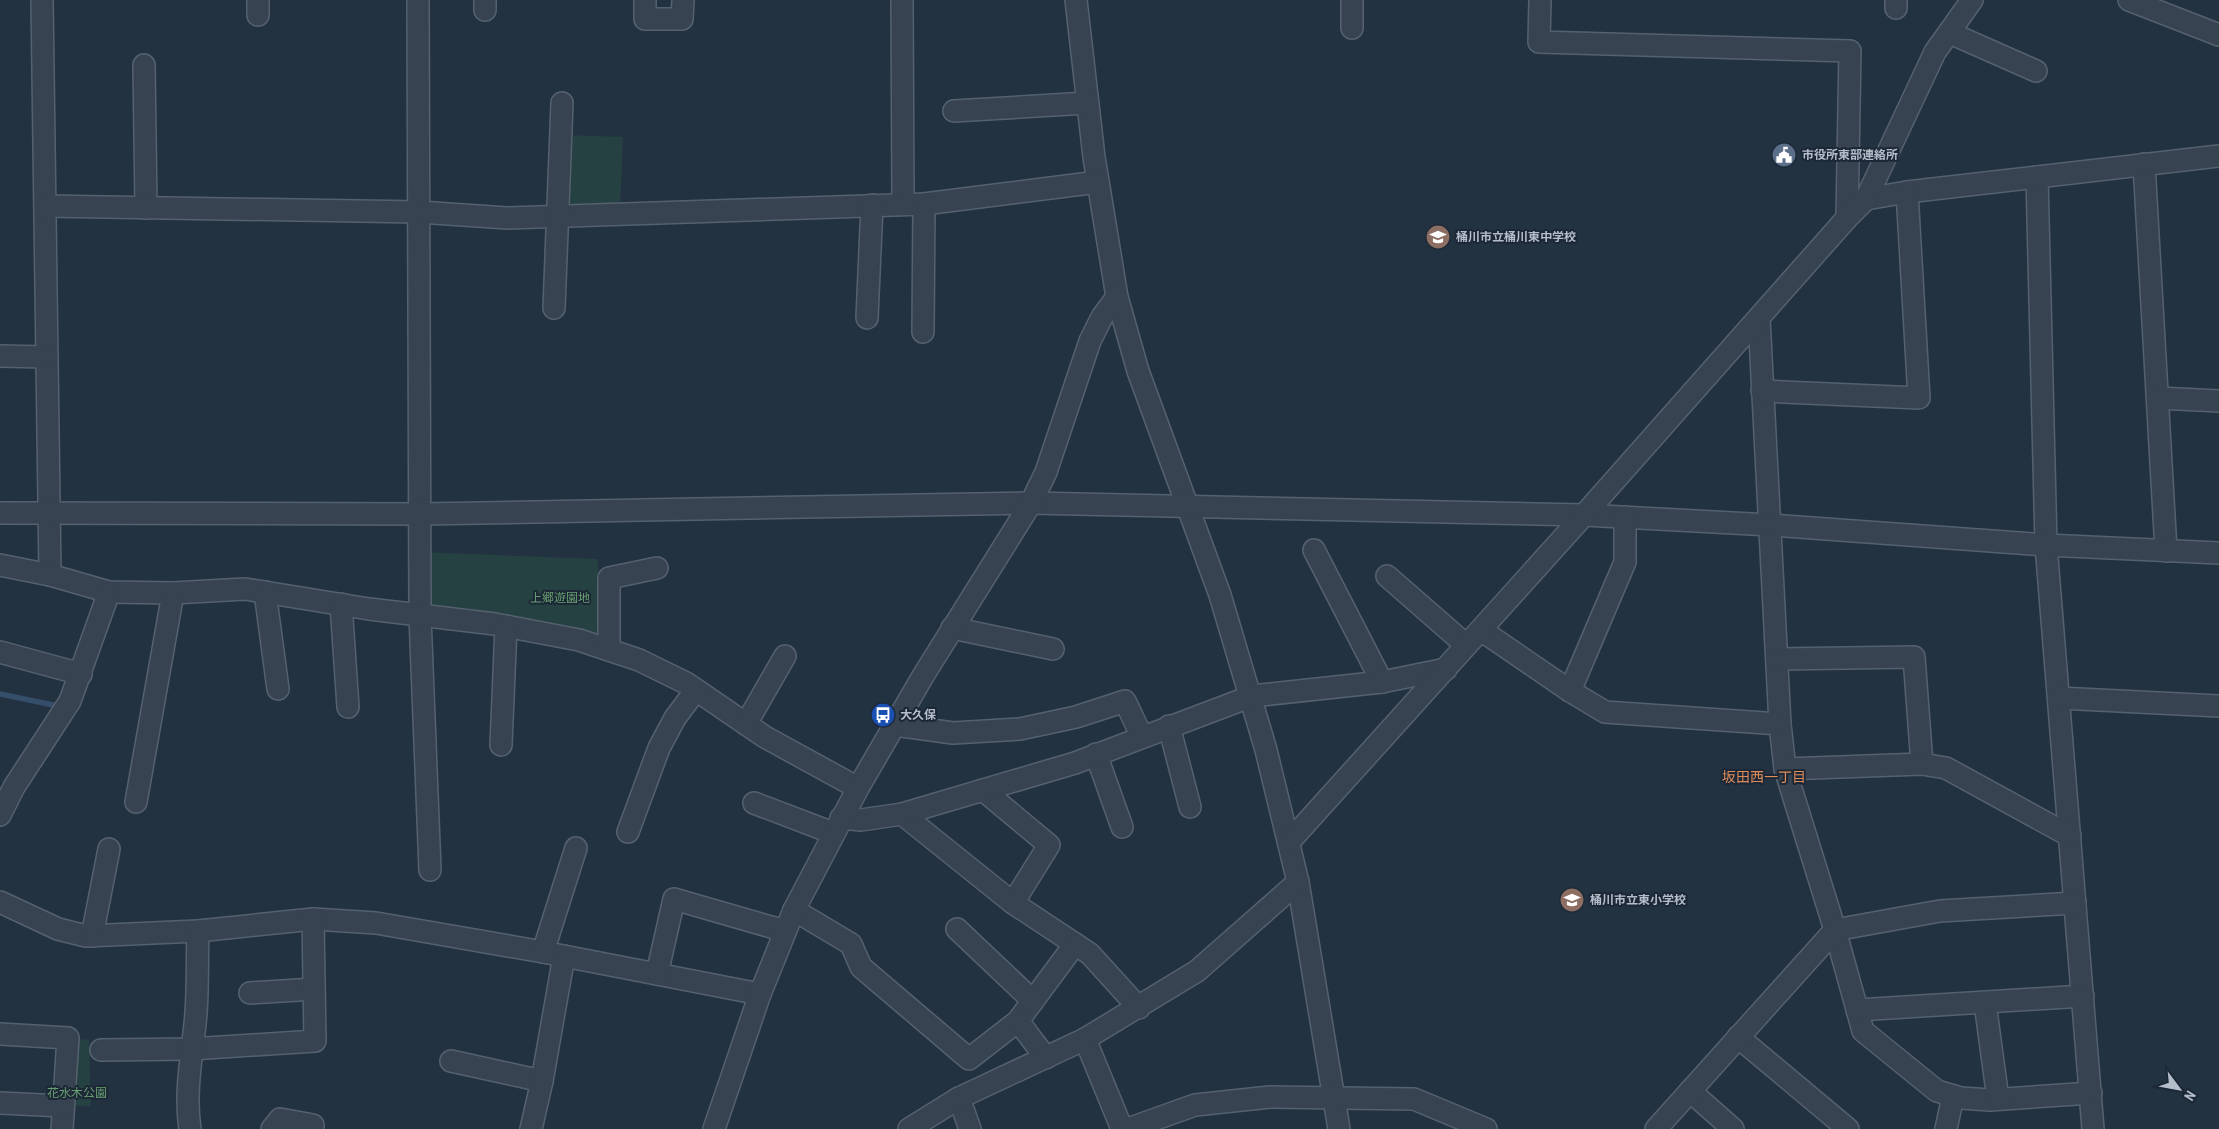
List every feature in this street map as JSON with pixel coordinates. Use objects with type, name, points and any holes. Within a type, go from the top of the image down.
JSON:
[{"type":"street","points":[[42,0],[50,574]]},
{"type":"street","points":[[418,0],[420,616],[430,870]]},
{"type":"street","points":[[644,0],[645,19],[682,19],[683,0]]},
{"type":"street","points":[[902,0],[903,204]]},
{"type":"street","points":[[1076,0],[1087,104],[1117,297],[1138,371],[1189,506],[1252,696],[1298,882],[1339,1129]]},
{"type":"street","points":[[1352,0],[1352,28]]},
{"type":"street","points":[[1540,0],[1539,42],[1850,51],[1847,218]]},
{"type":"street","points":[[1289,842],[1866,199],[1935,52],[1972,0]]},
{"type":"street","points":[[2129,0],[2219,35]]},
{"type":"street","points":[[1950,33],[2036,71]]},
{"type":"street","points":[[144,65],[146,208]]},
{"type":"street","points":[[554,308],[556,216],[562,103]]},
{"type":"street","points":[[954,111],[1087,104]]},
{"type":"street","points":[[1866,199],[2037,176],[2219,156]]},
{"type":"street","points":[[2144,164],[2166,551]]},
{"type":"street","points":[[2037,176],[2046,545],[2093,1129]]},
{"type":"street","points":[[45,206],[419,212],[507,218],[924,204],[1098,182]]},
{"type":"street","points":[[1762,391],[1919,398],[1907,192]]},
{"type":"street","points":[[923,332],[924,204]]},
{"type":"street","points":[[867,318],[872,205]]},
{"type":"street","points":[[714,1129],[760,994],[794,910],[858,788],[952,628],[1031,503],[1046,472],[1090,341],[1102,317],[1117,297]]},
{"type":"street","points":[[1759,318],[1780,724],[1785,769],[1835,930],[1863,1031],[1937,1091],[1953,1096],[1998,1100],[2091,1093]]},
{"type":"street","points":[[0,356],[47,357]]},
{"type":"street","points":[[2158,398],[2219,400]]},
{"type":"street","points":[[0,513],[421,514],[1031,503],[1584,515],[1770,524],[2046,545],[2219,553]]},
{"type":"street","points":[[1570,691],[1625,562],[1625,517]]},
{"type":"street","points":[[1314,550],[1382,682]]},
{"type":"street","points":[[0,565],[50,574],[109,592],[173,593],[245,589],[420,616],[454,618],[579,640],[639,660],[696,690],[746,724],[858,788]]},
{"type":"street","points":[[609,650],[609,578],[657,568]]},
{"type":"street","points":[[1387,576],[1466,645]]},
{"type":"street","points":[[0,815],[14,787],[70,701],[109,592]]},
{"type":"street","points":[[265,592],[278,689]]},
{"type":"street","points":[[136,802],[173,593]]},
{"type":"street","points":[[340,604],[348,707]]},
{"type":"street","points":[[501,745],[506,626]]},
{"type":"street","points":[[952,628],[1053,649]]},
{"type":"street","points":[[1481,630],[1570,691],[1605,712],[1780,724]]},
{"type":"street","points":[[0,652],[81,674]]},
{"type":"street","points":[[746,724],[785,656]]},
{"type":"street","points":[[1777,659],[1914,657],[1922,764]]},
{"type":"street","points":[[754,803],[837,825],[902,814],[1074,763],[1252,696],[1382,682],[1446,669]]},
{"type":"street","points":[[628,832],[659,748],[675,718],[696,690]]},
{"type":"street","points":[[2058,698],[2219,706]]},
{"type":"street","points":[[895,726],[953,734],[1020,730],[1076,717],[1125,701],[1142,736]]},
{"type":"street","points":[[1169,726],[1190,807]]},
{"type":"street","points":[[1096,754],[1122,826]]},
{"type":"street","points":[[1785,769],[1922,764],[1946,768],[2070,836]]},
{"type":"street","points":[[983,790],[1049,845],[1013,903]]},
{"type":"street","points":[[902,814],[1013,903],[1090,954],[1138,1008]]},
{"type":"street","points":[[543,952],[576,848]]},
{"type":"street","points":[[92,936],[109,849]]},
{"type":"street","points":[[909,1129],[959,1098],[1085,1039],[1197,971],[1298,882]]},
{"type":"street","points":[[657,974],[674,899],[784,931]]},
{"type":"street","points":[[0,902],[58,929],[92,936],[198,931],[313,919],[414,928],[760,994]]},
{"type":"street","points":[[1656,1129],[1835,930],[1940,911],[2075,903]]},
{"type":"street","points":[[794,910],[851,944],[861,967],[969,1059],[1018,1021],[1074,944]]},
{"type":"street","points":[[101,1050],[191,1049],[315,1041],[313,919]]},
{"type":"street","points":[[957,929],[1033,1001]]},
{"type":"street","points":[[190,1129],[188,1114],[191,1049],[196,1014],[198,931]]},
{"type":"street","points":[[532,1129],[564,956]]},
{"type":"street","points":[[250,993],[314,989]]},
{"type":"street","points":[[1857,1010],[2083,996]]},
{"type":"street","points":[[1985,1002],[1998,1100]]},
{"type":"street","points":[[1018,1021],[1046,1058]]},
{"type":"street","points":[[0,1034],[68,1038],[62,1129]]},
{"type":"street","points":[[1738,1037],[1848,1129]]},
{"type":"street","points":[[1085,1039],[1122,1129]]},
{"type":"street","points":[[451,1061],[542,1081]]},
{"type":"street","points":[[1690,1091],[1733,1129]]},
{"type":"street","points":[[1128,1129],[1196,1106],[1270,1096],[1414,1099],[1486,1129]]},
{"type":"street","points":[[1946,1129],[1953,1096]]},
{"type":"street","points":[[959,1098],[970,1129]]},
{"type":"street","points":[[0,1103],[63,1106]]},
{"type":"street","points":[[272,1129],[280,1119],[312,1125]]},
{"type":"green space","points":[[567,135],[623,137],[620,207],[564,206]]},
{"type":"green space","name":"上郷遊園地","points":[[421,552],[597,559],[609,650],[420,616]]},
{"type":"green space","name":"花水木公園","points":[[68,1038],[89,1040],[91,1106],[63,1106]]},
{"type":"waterway","points":[[0,694],[58,706]]},
{"type":"place","name":"市役所東部連絡所","points":[[1784,155]]},
{"type":"place","name":"桶川市立桶川東中学校","points":[[1438,237]]},
{"type":"place","name":"大久保","points":[[883,715]]},
{"type":"place","name":"桶川市立東小学校","points":[[1572,900]]},
{"type":"district","name":"坂田西一丁目","points":[[1764,777]]}]
